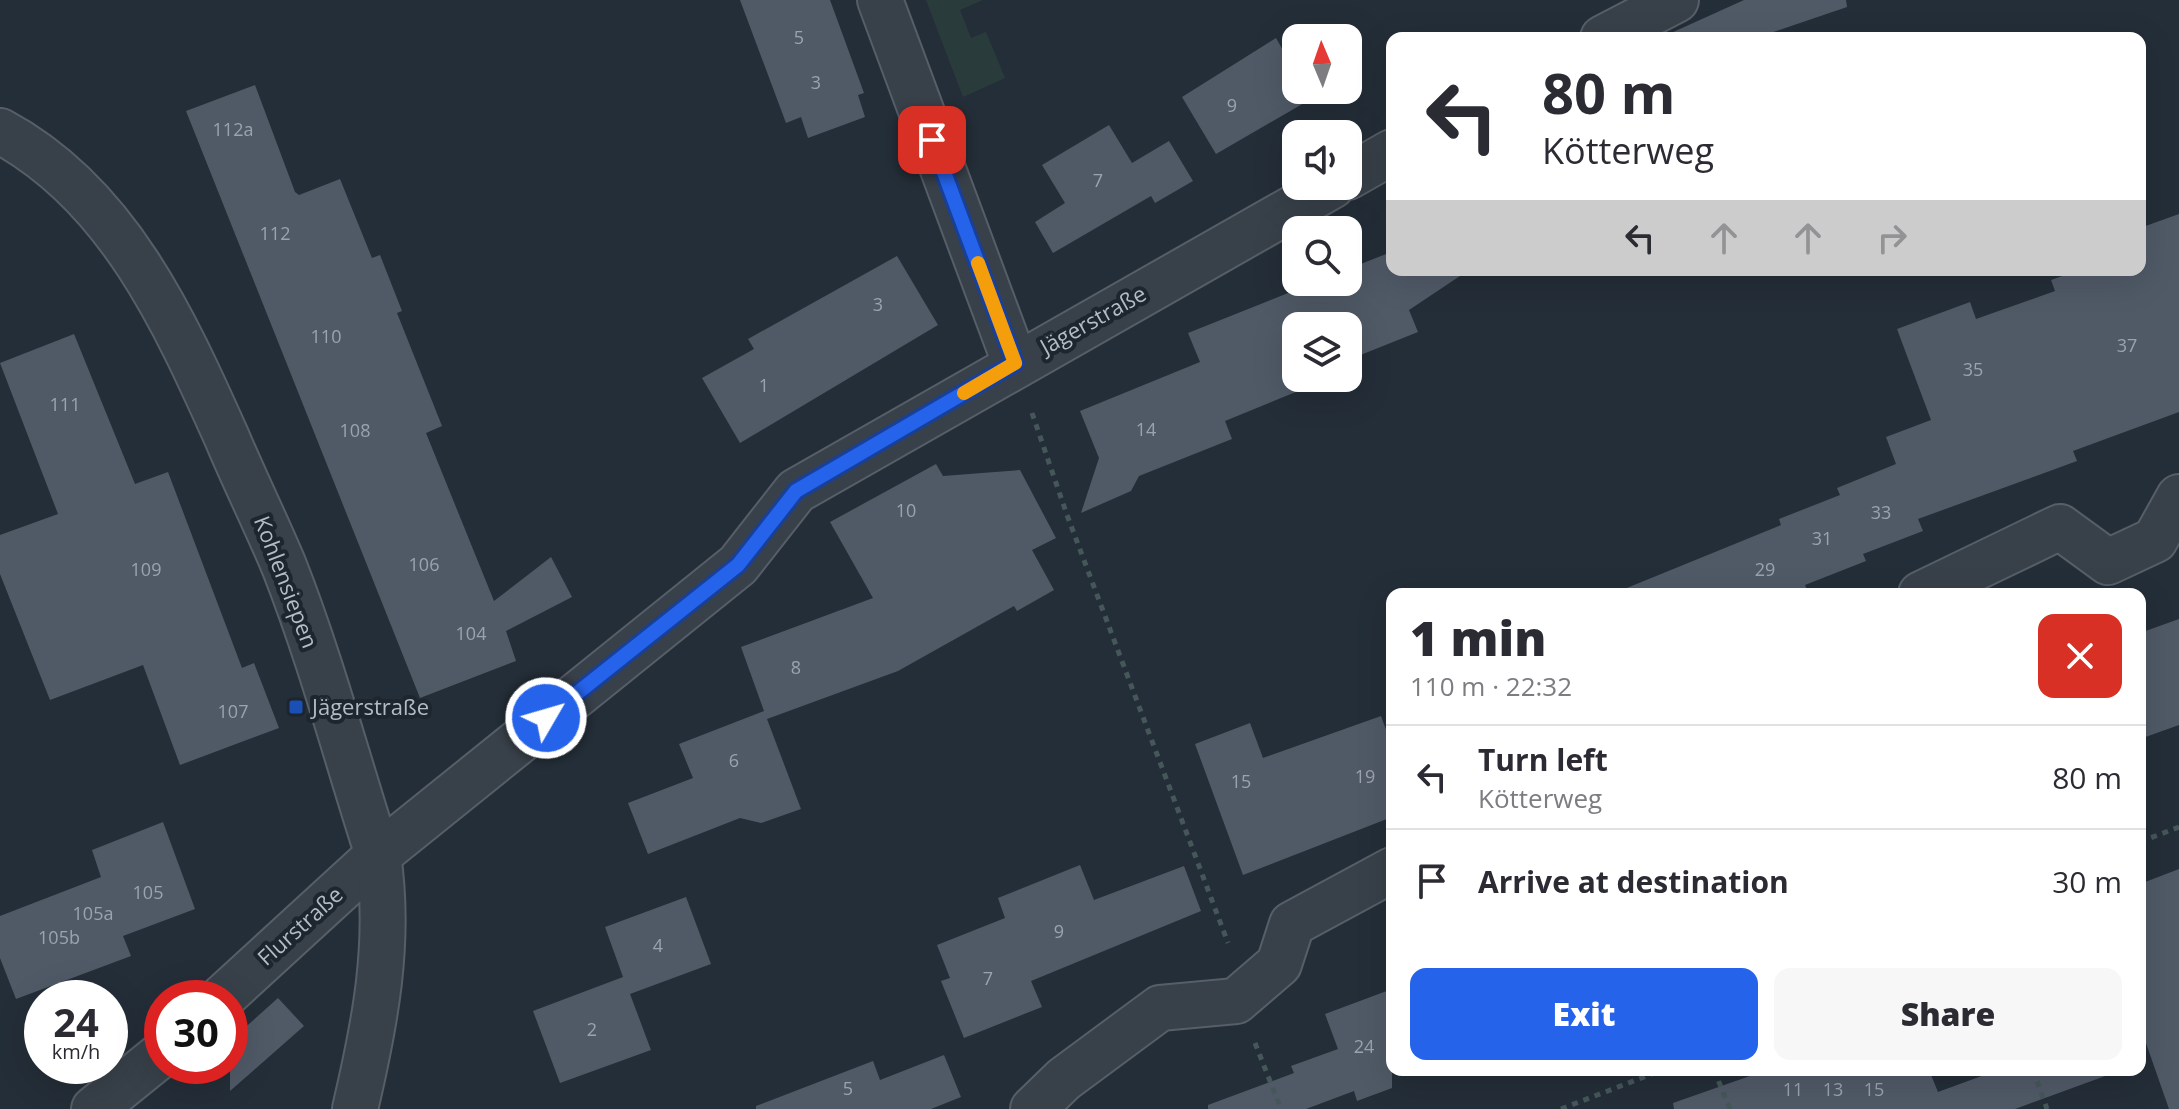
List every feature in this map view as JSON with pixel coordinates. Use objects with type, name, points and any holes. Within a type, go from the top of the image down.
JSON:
[{"type":"street","points":[[880,0],[1015,363]]},
{"type":"street","points":[[1615,32],[1676,0]]},
{"type":"street","name":"Kohlensiepen","points":[[0,131],[51,165],[115,231],[148,279],[189,355],[284,567],[378,855],[384,894],[381,969],[372,1035],[355,1109]]},
{"type":"street","points":[[1362,169],[1386,155]]},
{"type":"street","name":"Jägerstraße","points":[[378,855],[738,565],[796,491],[1015,363],[1307,200]]},
{"type":"street","points":[[1933,588],[2060,527],[2108,562],[2155,540],[2179,497]]},
{"type":"street","name":"Flurstraße","points":[[242,980],[378,855]]},
{"type":"street","points":[[1033,1109],[1064,1079],[1160,1008],[1236,1001],[1279,964],[1292,924],[1386,873]]},
{"type":"street","points":[[94,1109],[144,1069]]},
{"type":"path","points":[[1015,363],[1067,515],[1214,900]]},
{"type":"path","points":[[2146,840],[2179,827]]},
{"type":"path","points":[[1266,1068],[1281,1109]]},
{"type":"path","points":[[1561,1109],[1646,1076]]},
{"type":"path","points":[[1716,1076],[1730,1109]]},
{"type":"path","points":[[2035,1076],[2047,1109]]},
{"type":"green space","points":[[926,0],[983,0],[960,10],[971,38],[986,32],[1005,78],[963,97]]},
{"type":"building","points":[[740,0],[830,0],[864,93],[858,95],[865,117],[808,138],[801,117],[786,123]]},
{"type":"building","points":[[1744,0],[1846,0],[1847,7],[1774,32],[1673,32]]},
{"type":"building","points":[[1276,38],[1282,48],[1282,104],[1302,104],[1216,154],[1182,97]]},
{"type":"building","points":[[255,85],[295,192],[299,195],[340,179],[372,258],[380,255],[402,311],[397,313],[442,426],[426,433],[494,601],[551,557],[572,597],[506,631],[516,661],[420,698],[186,111]]},
{"type":"building","points":[[1109,125],[1132,163],[1169,141],[1193,181],[1155,203],[1151,196],[1053,253],[1035,222],[1065,203],[1042,165]]},
{"type":"building","points":[[2179,214],[2179,412],[2073,451],[2077,461],[1918,519],[1923,531],[1863,554],[1866,561],[1805,585],[1806,588],[1627,588],[1781,525],[1779,519],[1840,495],[1837,488],[1896,464],[1886,437],[1931,420],[1897,329],[1970,302],[1976,319],[2055,291],[2051,280],[2062,276],[2146,276],[2146,226]]},
{"type":"building","points":[[1386,254],[1386,276],[1460,276],[1409,310],[1418,332],[1362,354],[1362,312],[1282,312],[1282,392],[1296,392],[1225,421],[1232,439],[1139,476],[1131,491],[1081,513],[1099,458],[1080,411],[1200,362],[1188,333],[1282,296],[1362,296],[1362,263]]},
{"type":"building","points":[[897,256],[938,325],[740,443],[702,378],[754,349],[748,339]]},
{"type":"building","points":[[74,334],[135,484],[168,472],[242,668],[254,663],[279,728],[180,765],[143,665],[50,700],[0,574],[0,535],[58,514],[0,363]]},
{"type":"building","points":[[936,464],[943,476],[1020,470],[1056,538],[1032,550],[1054,590],[1017,611],[1014,606],[898,671],[767,719],[801,809],[761,823],[740,818],[648,854],[628,803],[693,778],[679,744],[764,711],[741,647],[873,598],[830,522]]},
{"type":"building","points":[[2179,619],[2179,725],[2146,737],[2146,631]]},
{"type":"building","points":[[1381,716],[1386,730],[1386,819],[1243,875],[1195,744],[1250,723],[1263,758]]},
{"type":"building","points":[[163,822],[195,909],[123,936],[131,956],[67,980],[24,980],[24,996],[16,999],[0,958],[0,916],[101,877],[92,850]]},
{"type":"building","points":[[1080,865],[1094,900],[1184,866],[1201,911],[1031,981],[1042,1007],[964,1038],[941,981],[950,978],[937,945],[1005,918],[998,898]]},
{"type":"building","points":[[2179,869],[2179,1109],[2169,1109],[2146,1043],[2146,882]]},
{"type":"building","points":[[686,897],[711,964],[630,994],[651,1050],[560,1083],[533,1011],[623,977],[605,927]]},
{"type":"building","points":[[1386,991],[1386,1076],[1392,1076],[1392,1088],[1357,1101],[1354,1091],[1306,1109],[1208,1109],[1208,1105],[1294,1073],[1291,1066],[1338,1049],[1325,1014]]},
{"type":"building","points":[[278,998],[304,1026],[248,1075],[248,1025]]},
{"type":"building","points":[[944,1055],[961,1097],[931,1109],[756,1109],[756,1106],[873,1061],[880,1080]]},
{"type":"building","points":[[1750,1076],[1931,1076],[1938,1092],[1982,1076],[2105,1076],[2015,1109],[1674,1109],[1673,1103]]},
{"type":"slow traffic","points":[[964,393],[1015,363],[978,263]]},
{"type":"place","name":"Jägerstraße","points":[[296,707]]},
{"type":"route","points":[[546,718],[738,565],[796,491],[1015,363],[932,140]]}]
